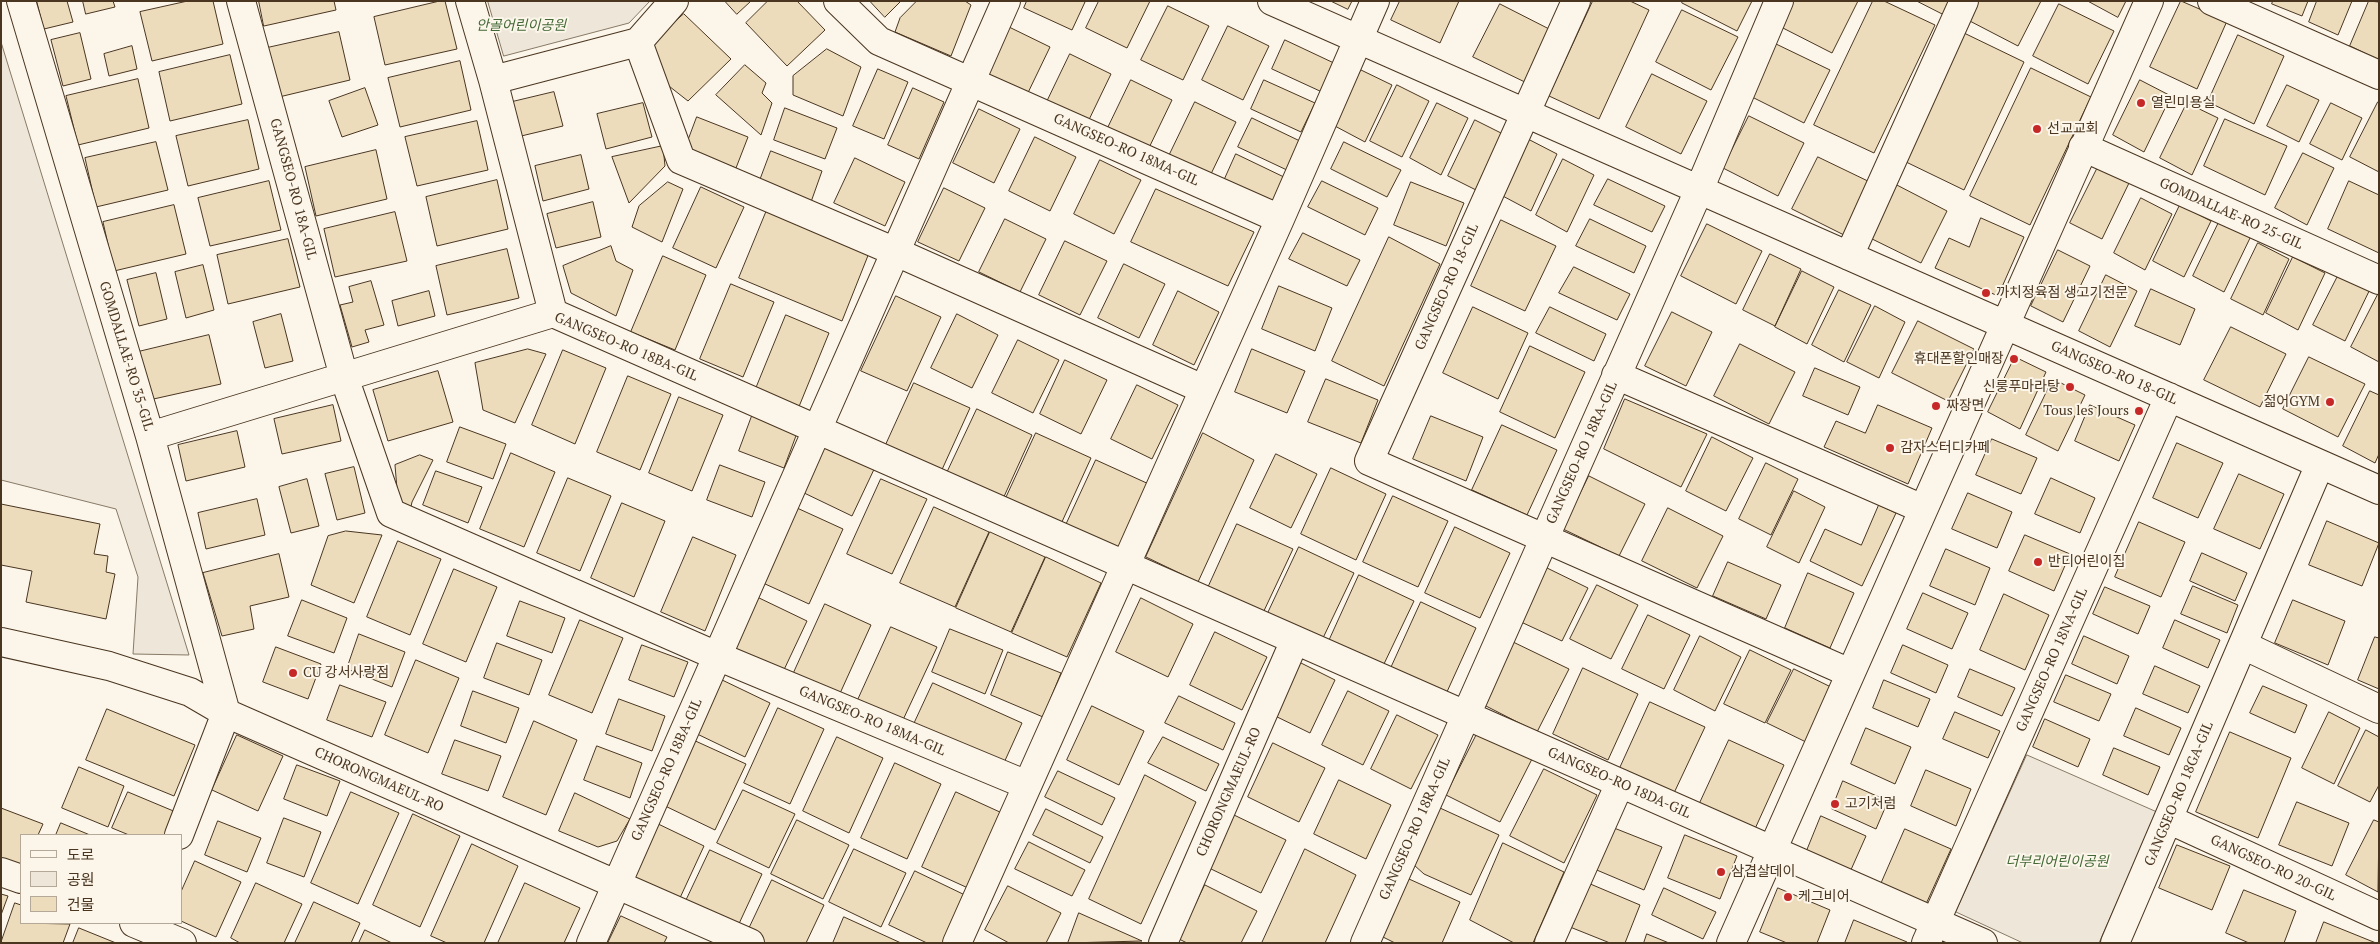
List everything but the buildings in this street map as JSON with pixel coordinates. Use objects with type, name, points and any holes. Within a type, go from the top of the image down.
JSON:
[{"type":"street","name":"GOMDALLAE-RO 35-GIL","points":[[21,1],[150,436],[226,713]]},
{"type":"street","name":"GANGSEO-RO 18A-GIL","points":[[241,1],[344,377]]},
{"type":"street","points":[[470,1],[493,80],[553,313]]},
{"type":"street","points":[[493,80],[638,42],[674,1]]},
{"type":"street","points":[[838,1],[879,41],[971,81]]},
{"type":"street","name":"GANGSEO-RO 18BA-GIL","points":[[591,943],[1006,1]]},
{"type":"street","name":"GANGSEO-RO 18-GIL","points":[[1272,1],[2379,490]]},
{"type":"street","points":[[957,943],[1280,219],[1375,1]]},
{"type":"street","name":"GANGSEO-RO 18-GIL","points":[[1544,538],[1369,461],[1576,1]]},
{"type":"street","points":[[1699,190],[1779,1]]},
{"type":"street","points":[[1849,256],[1964,1]]},
{"type":"street","points":[[1731,943],[2004,324],[2149,1]]},
{"type":"street","points":[[2212,1],[2379,75]]},
{"type":"street","points":[[638,42],[681,160],[896,252],[1203,389]]},
{"type":"street","name":"GANGSEO-RO 18MA-GIL","points":[[971,81],[1280,219]]},
{"type":"street","name":"GOMDALLAE-RO 25-GIL","points":[[2084,147],[2379,280]]},
{"type":"street","name":"GANGSEO-RO 18RA-GIL","points":[[1365,943],[1699,190]]},
{"type":"street","name":"GANGSEO-RO 18BA-GIL","points":[[150,436],[553,313],[817,430]]},
{"type":"street","points":[[1616,375],[1923,509]]},
{"type":"street","points":[[344,377],[391,513],[718,656]]},
{"type":"street","name":"GANGSEO-RO 18NA-GIL","points":[[1931,932],[2169,397]]},
{"type":"street","points":[[817,430],[1466,715]]},
{"type":"street","name":"GANGSEO-RO 18GA-GIL","points":[[2115,943],[2320,464]]},
{"type":"street","points":[[1544,538],[1850,673]]},
{"type":"street","name":"CHORONGMAEUL-RO","points":[[1163,943],[1295,640]]},
{"type":"street","name":"CHORONGMAEUL-RO","points":[[1,642],[109,666],[190,692],[226,713],[750,943]]},
{"type":"street","points":[[2243,645],[2379,709]]},
{"type":"street","name":"GANGSEO-RO 18MA-GIL","points":[[718,656],[1027,785]]},
{"type":"street","points":[[179,834],[226,713]]},
{"type":"street","name":"GANGSEO-RO 18DA-GIL","points":[[1466,715],[1772,850]]},
{"type":"street","points":[[1549,943],[1620,783]]},
{"type":"street","name":"GANGSEO-RO 20-GIL","points":[[2168,819],[2379,916]]},
{"type":"street","points":[[1772,850],[1931,932],[1982,943]]},
{"type":"street","points":[[1,872],[20,879]]},
{"type":"street","points":[[141,929],[182,943]]},
{"type":"green space","name":"안골어린이공원","points":[[488,1],[650,1],[629,23],[504,56]]},
{"type":"green space","points":[[1,42],[189,655],[133,654],[138,577],[116,509],[1,480]]},
{"type":"green space","name":"더부리어린이공원","points":[[2027,755],[2157,812],[2099,943],[2023,943],[1956,912]]},
{"type":"place","name":"열린미용실","points":[[2141,103]]},
{"type":"place","name":"선교교회","points":[[2037,129]]},
{"type":"place","name":"까치정육점 생고기전문","points":[[1986,293]]},
{"type":"place","name":"휴대폰할인매장","points":[[2014,359]]},
{"type":"place","name":"신룽푸마라탕","points":[[2070,387]]},
{"type":"place","name":"젊어GYM","points":[[2330,402]]},
{"type":"place","name":"짜장면","points":[[1936,406]]},
{"type":"place","name":"Tous les Jours","points":[[2139,411]]},
{"type":"place","name":"감자스터디카페","points":[[1890,448]]},
{"type":"place","name":"반디어린이집","points":[[2038,562]]},
{"type":"place","name":"CU 강서사랑점","points":[[293,673]]},
{"type":"place","name":"고기처럼","points":[[1835,804]]},
{"type":"place","name":"삼겹살데이","points":[[1721,872]]},
{"type":"place","name":"케그비어","points":[[1788,897]]}]
